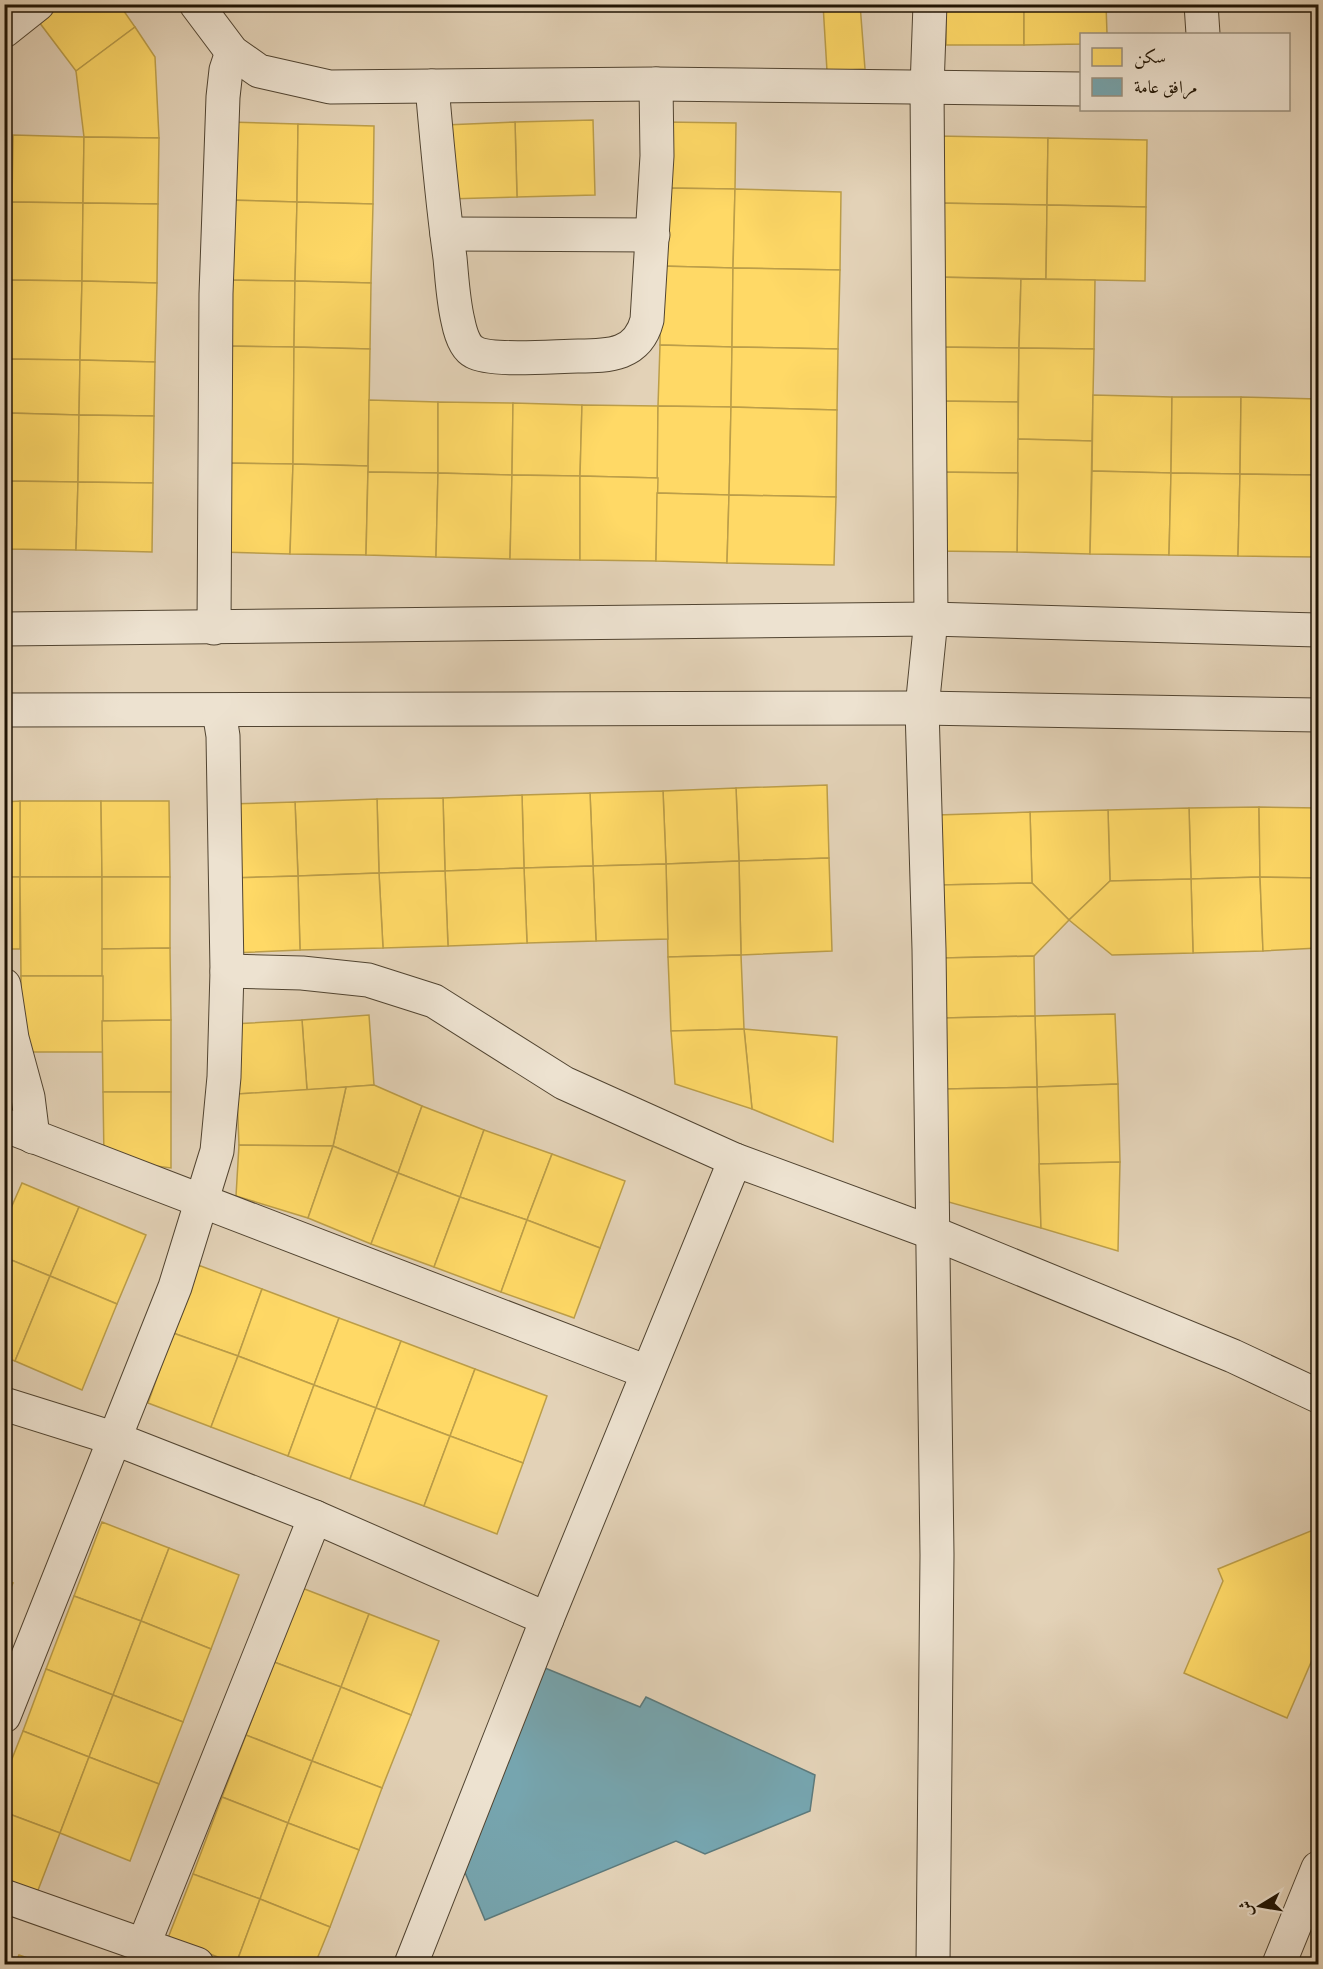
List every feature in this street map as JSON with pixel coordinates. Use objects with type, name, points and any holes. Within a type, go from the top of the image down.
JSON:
[{"type":"street","points":[[4,32],[38,4]]},
{"type":"street","points":[[196,4],[232,52],[259,71],[330,87],[656,84],[1080,89]]},
{"type":"street","points":[[930,4],[927,88],[931,620],[922,708],[929,949],[937,1555],[933,1965]]},
{"type":"street","points":[[1201,4],[1203,33]]},
{"type":"street","points":[[214,628],[216,294],[223,97],[226,70],[232,52]]},
{"type":"street","points":[[432,86],[458,321],[464,341],[474,352],[491,357],[592,356],[616,353],[631,346],[642,336],[647,320],[653,235],[657,156],[656,84]]},
{"type":"street","points":[[447,234],[653,235]]},
{"type":"street","points":[[4,628],[214,628],[931,620],[1318,630]]},
{"type":"street","points":[[4,710],[922,708],[1318,716]]},
{"type":"street","points":[[4,1716],[175,1287],[217,1151],[224,1077],[227,971],[223,736],[219,711]]},
{"type":"street","points":[[227,971],[302,973],[368,980],[434,1001],[564,1083],[735,1160],[933,1233],[1223,1352],[1318,1396]]},
{"type":"street","points":[[4,985],[12,1038],[28,1097],[19,1131],[647,1372]]},
{"type":"street","points":[[411,1965],[547,1619],[735,1160]]},
{"type":"street","points":[[4,1404],[116,1439],[315,1517],[547,1619]]},
{"type":"street","points":[[143,1946],[315,1517]]},
{"type":"street","points":[[1279,1965],[1311,1911],[1318,1868]]},
{"type":"street","points":[[4,1896],[197,1965]]},
{"type":"building: سكن","points":[[53,4],[119,4],[135,27],[76,71],[36,18]]},
{"type":"building: سكن","points":[[823,4],[860,4],[865,69],[827,71]]},
{"type":"building: سكن","points":[[946,4],[1024,4],[1024,45],[946,45]]},
{"type":"building: سكن","points":[[1024,4],[1106,4],[1107,33],[1080,33],[1080,44],[1024,45]]},
{"type":"building: سكن","points":[[135,27],[155,57],[159,138],[84,137],[76,71]]},
{"type":"building: سكن","points":[[593,120],[595,195],[517,197],[515,122]]},
{"type":"building: سكن","points":[[228,122],[298,124],[297,202],[226,200]]},
{"type":"building: سكن","points":[[515,122],[517,197],[447,199],[445,125]]},
{"type":"building: سكن","points":[[664,122],[736,123],[735,189],[663,188]]},
{"type":"building: سكن","points":[[298,124],[374,126],[373,204],[297,202]]},
{"type":"building: سكن","points":[[13,135],[84,137],[83,203],[12,202]]},
{"type":"building: سكن","points":[[937,136],[1048,138],[1047,205],[936,203]]},
{"type":"building: سكن","points":[[84,137],[159,138],[158,204],[83,203]]},
{"type":"building: سكن","points":[[1048,138],[1147,140],[1146,207],[1047,205]]},
{"type":"building: سكن","points":[[663,188],[735,189],[733,268],[661,266]]},
{"type":"building: سكن","points":[[735,189],[841,192],[840,270],[733,268]]},
{"type":"building: سكن","points":[[226,200],[297,202],[295,281],[225,280]]},
{"type":"building: سكن","points":[[12,202],[83,203],[82,281],[11,280]]},
{"type":"building: سكن","points":[[297,202],[373,204],[371,283],[295,281]]},
{"type":"building: سكن","points":[[83,203],[158,204],[157,283],[82,281]]},
{"type":"building: سكن","points":[[936,203],[1047,205],[1046,279],[935,277]]},
{"type":"building: سكن","points":[[1047,205],[1146,207],[1145,281],[1046,279]]},
{"type":"building: سكن","points":[[661,266],[733,268],[732,347],[660,345]]},
{"type":"building: سكن","points":[[733,268],[840,270],[838,349],[732,347]]},
{"type":"building: سكن","points":[[935,277],[1021,279],[1019,348],[934,347]]},
{"type":"building: سكن","points":[[1021,279],[1095,280],[1094,349],[1019,348]]},
{"type":"building: سكن","points":[[11,280],[82,281],[80,360],[9,359]]},
{"type":"building: سكن","points":[[225,280],[295,281],[294,347],[223,346]]},
{"type":"building: سكن","points":[[82,281],[157,283],[155,362],[80,360]]},
{"type":"building: سكن","points":[[295,281],[371,283],[370,349],[294,347]]},
{"type":"building: سكن","points":[[660,345],[732,347],[731,407],[658,406]]},
{"type":"building: سكن","points":[[223,346],[294,347],[293,464],[221,463]]},
{"type":"building: سكن","points":[[294,347],[370,349],[368,466],[293,464]]},
{"type":"building: سكن","points":[[732,347],[838,349],[837,410],[731,407]]},
{"type":"building: سكن","points":[[934,347],[1019,348],[1018,402],[933,401]]},
{"type":"building: سكن","points":[[1019,348],[1094,349],[1092,441],[1018,439]]},
{"type":"building: سكن","points":[[9,359],[80,360],[79,415],[8,413]]},
{"type":"building: سكن","points":[[80,360],[155,362],[154,416],[79,415]]},
{"type":"building: سكن","points":[[1093,395],[1172,397],[1171,473],[1092,471]]},
{"type":"building: سكن","points":[[1172,397],[1241,397],[1240,474],[1171,473]]},
{"type":"building: سكن","points":[[1241,397],[1318,399],[1317,475],[1240,474]]},
{"type":"building: سكن","points":[[369,400],[438,402],[438,473],[368,472]]},
{"type":"building: سكن","points":[[933,401],[1018,402],[1018,473],[932,472]]},
{"type":"building: سكن","points":[[438,402],[513,403],[512,475],[438,473]]},
{"type":"building: سكن","points":[[513,403],[582,405],[580,476],[512,475]]},
{"type":"building: سكن","points":[[582,405],[658,406],[658,478],[580,476]]},
{"type":"building: سكن","points":[[658,406],[731,407],[729,495],[657,493]]},
{"type":"building: سكن","points":[[731,407],[837,410],[836,497],[729,495]]},
{"type":"building: سكن","points":[[8,413],[79,415],[78,482],[7,481]]},
{"type":"building: سكن","points":[[79,415],[154,416],[153,483],[78,482]]},
{"type":"building: سكن","points":[[1018,439],[1092,441],[1090,554],[1017,552]]},
{"type":"building: سكن","points":[[221,463],[293,464],[290,554],[220,552]]},
{"type":"building: سكن","points":[[293,464],[368,466],[366,555],[290,554]]},
{"type":"building: سكن","points":[[1092,471],[1171,473],[1169,555],[1090,554]]},
{"type":"building: سكن","points":[[368,472],[438,473],[436,557],[366,555]]},
{"type":"building: سكن","points":[[932,472],[1018,473],[1017,552],[931,551]]},
{"type":"building: سكن","points":[[438,473],[512,475],[510,559],[436,557]]},
{"type":"building: سكن","points":[[1171,473],[1240,474],[1238,556],[1169,555]]},
{"type":"building: سكن","points":[[1240,474],[1317,475],[1316,557],[1238,556]]},
{"type":"building: سكن","points":[[512,475],[580,476],[580,560],[510,559]]},
{"type":"building: سكن","points":[[1317,475],[1318,557],[1316,557]]},
{"type":"building: سكن","points":[[580,476],[658,478],[656,561],[580,560]]},
{"type":"building: سكن","points":[[4,480],[7,481],[6,549],[4,549]]},
{"type":"building: سكن","points":[[7,481],[78,482],[76,550],[6,549]]},
{"type":"building: سكن","points":[[78,482],[153,483],[152,552],[76,550]]},
{"type":"building: سكن","points":[[657,493],[729,495],[727,563],[656,561]]},
{"type":"building: سكن","points":[[729,495],[836,497],[834,565],[727,563]]},
{"type":"building: سكن","points":[[827,785],[829,858],[739,861],[736,788]]},
{"type":"building: سكن","points":[[736,788],[739,861],[666,864],[663,791]]},
{"type":"building: سكن","points":[[663,791],[666,864],[593,866],[590,793]]},
{"type":"building: سكن","points":[[590,793],[593,866],[524,868],[522,795]]},
{"type":"building: سكن","points":[[522,795],[524,868],[445,871],[443,798]]},
{"type":"building: سكن","points":[[443,798],[445,871],[379,873],[377,799]]},
{"type":"building: سكن","points":[[377,799],[379,873],[298,876],[295,802]]},
{"type":"building: سكن","points":[[20,801],[101,801],[102,877],[20,877]]},
{"type":"building: سكن","points":[[20,801],[20,877],[4,877],[4,802]]},
{"type":"building: سكن","points":[[101,801],[169,801],[170,877],[102,877]]},
{"type":"building: سكن","points":[[295,802],[298,876],[230,878],[228,804]]},
{"type":"building: سكن","points":[[1259,807],[1260,877],[1191,879],[1189,808]]},
{"type":"building: سكن","points":[[1259,807],[1318,808],[1318,878],[1260,877]]},
{"type":"building: سكن","points":[[1189,808],[1191,879],[1110,881],[1108,810]]},
{"type":"building: سكن","points":[[1108,810],[1110,881],[1069,920],[1032,883],[1030,812]]},
{"type":"building: سكن","points":[[1030,812],[1032,883],[940,885],[937,815]]},
{"type":"building: سكن","points":[[829,858],[832,951],[741,955],[739,861]]},
{"type":"building: سكن","points":[[739,861],[741,955],[668,957],[666,864]]},
{"type":"building: سكن","points":[[666,864],[668,939],[596,941],[593,866]]},
{"type":"building: سكن","points":[[593,866],[596,941],[527,943],[524,868]]},
{"type":"building: سكن","points":[[524,868],[527,943],[448,946],[445,871]]},
{"type":"building: سكن","points":[[445,871],[448,946],[383,948],[379,873]]},
{"type":"building: سكن","points":[[379,873],[383,948],[300,950],[298,876]]},
{"type":"building: سكن","points":[[298,876],[300,950],[232,953],[230,878]]},
{"type":"building: سكن","points":[[4,877],[20,877],[20,949],[4,949]]},
{"type":"building: سكن","points":[[20,877],[102,877],[103,976],[21,976]]},
{"type":"building: سكن","points":[[102,877],[170,877],[170,948],[102,949]]},
{"type":"building: سكن","points":[[1260,877],[1263,951],[1193,953],[1191,879]]},
{"type":"building: سكن","points":[[1260,877],[1318,878],[1318,948],[1263,951]]},
{"type":"building: سكن","points":[[1191,879],[1193,953],[1112,955],[1069,920],[1110,881]]},
{"type":"building: سكن","points":[[1032,883],[1069,920],[1034,956],[942,958],[940,885]]},
{"type":"building: سكن","points":[[170,948],[171,1020],[102,1021],[102,949]]},
{"type":"building: سكن","points":[[741,955],[744,1029],[671,1031],[668,957]]},
{"type":"building: سكن","points":[[1034,956],[1035,1016],[943,1018],[942,958]]},
{"type":"building: سكن","points":[[21,976],[103,976],[103,1052],[21,1052]]},
{"type":"building: سكن","points":[[1115,1014],[1118,1084],[1037,1087],[1035,1016]]},
{"type":"building: سكن","points":[[369,1015],[374,1085],[307,1090],[302,1020]]},
{"type":"building: سكن","points":[[1035,1016],[1037,1087],[945,1089],[943,1018]]},
{"type":"building: سكن","points":[[171,1020],[171,1092],[103,1092],[102,1021]]},
{"type":"building: سكن","points":[[302,1020],[307,1090],[237,1094],[232,1024]]},
{"type":"building: سكن","points":[[744,1029],[837,1037],[833,1142],[752,1109]]},
{"type":"building: سكن","points":[[744,1029],[752,1109],[675,1084],[671,1031]]},
{"type":"building: سكن","points":[[1118,1084],[1120,1162],[1039,1164],[1037,1087]]},
{"type":"building: سكن","points":[[374,1085],[422,1106],[398,1173],[333,1146],[346,1087]]},
{"type":"building: سكن","points":[[346,1087],[333,1146],[239,1145],[237,1094]]},
{"type":"building: سكن","points":[[1037,1087],[1041,1228],[945,1201],[945,1089]]},
{"type":"building: سكن","points":[[103,1092],[171,1092],[171,1168],[104,1159]]},
{"type":"building: سكن","points":[[422,1106],[484,1130],[460,1197],[398,1173]]},
{"type":"building: سكن","points":[[484,1130],[552,1154],[527,1220],[460,1197]]},
{"type":"building: سكن","points":[[239,1145],[333,1146],[308,1218],[236,1196]]},
{"type":"building: سكن","points":[[333,1146],[398,1173],[371,1244],[308,1218]]},
{"type":"building: سكن","points":[[552,1154],[625,1181],[600,1248],[527,1220]]},
{"type":"building: سكن","points":[[1120,1162],[1118,1251],[1041,1228],[1039,1164]]},
{"type":"building: سكن","points":[[398,1173],[460,1197],[434,1267],[371,1244]]},
{"type":"building: سكن","points":[[22,1183],[79,1207],[50,1276],[4,1257],[4,1224]]},
{"type":"building: سكن","points":[[460,1197],[527,1220],[501,1292],[434,1267]]},
{"type":"building: سكن","points":[[79,1207],[146,1235],[117,1304],[50,1276]]},
{"type":"building: سكن","points":[[527,1220],[600,1248],[574,1318],[501,1292]]},
{"type":"building: سكن","points":[[4,1257],[50,1276],[15,1361],[4,1357]]},
{"type":"building: سكن","points":[[198,1265],[262,1289],[238,1356],[173,1333]]},
{"type":"building: سكن","points":[[50,1276],[117,1304],[82,1390],[15,1361]]},
{"type":"building: سكن","points":[[262,1289],[339,1318],[314,1385],[238,1356]]},
{"type":"building: سكن","points":[[339,1318],[401,1341],[376,1408],[314,1385]]},
{"type":"building: سكن","points":[[173,1333],[238,1356],[211,1427],[148,1403]]},
{"type":"building: سكن","points":[[401,1341],[475,1369],[450,1436],[376,1408]]},
{"type":"building: سكن","points":[[238,1356],[314,1385],[288,1456],[211,1427]]},
{"type":"building: سكن","points":[[475,1369],[547,1396],[523,1463],[450,1436]]},
{"type":"building: سكن","points":[[314,1385],[376,1408],[350,1479],[288,1456]]},
{"type":"building: سكن","points":[[376,1408],[450,1436],[424,1506],[350,1479]]},
{"type":"building: سكن","points":[[450,1436],[523,1463],[497,1534],[424,1506]]},
{"type":"building: سكن","points":[[102,1522],[169,1548],[141,1621],[74,1596]]},
{"type":"building: سكن","points":[[1318,1528],[1318,1646],[1287,1718],[1184,1673],[1223,1581],[1218,1569]]},
{"type":"building: سكن","points":[[169,1548],[239,1575],[211,1649],[141,1621]]},
{"type":"building: سكن","points":[[4,1579],[13,1583],[4,1604]]},
{"type":"building: سكن","points":[[302,1588],[369,1614],[341,1687],[274,1662]]},
{"type":"building: سكن","points":[[74,1596],[141,1621],[113,1695],[46,1669]]},
{"type":"building: سكن","points":[[369,1614],[439,1641],[411,1715],[341,1687]]},
{"type":"building: سكن","points":[[141,1621],[211,1649],[183,1722],[113,1695]]},
{"type":"building: سكن","points":[[274,1662],[341,1687],[312,1761],[246,1735]]},
{"type":"building: سكن","points":[[46,1669],[113,1695],[89,1757],[23,1731]]},
{"type":"building: سكن","points":[[341,1687],[411,1715],[382,1788],[312,1761]]},
{"type":"building: سكن","points":[[113,1695],[183,1722],[159,1784],[89,1757]]},
{"type":"building: سكن","points":[[23,1731],[89,1757],[60,1833],[4,1812],[4,1779]]},
{"type":"building: سكن","points":[[246,1735],[312,1761],[288,1823],[222,1797]]},
{"type":"building: سكن","points":[[89,1757],[159,1784],[130,1861],[60,1833]]},
{"type":"building: سكن","points":[[312,1761],[382,1788],[359,1850],[288,1823]]},
{"type":"building: سكن","points":[[222,1797],[288,1823],[260,1899],[193,1874]]},
{"type":"building: سكن","points":[[4,1812],[60,1833],[35,1898],[4,1885]]},
{"type":"building: سكن","points":[[288,1823],[359,1850],[330,1927],[260,1899]]},
{"type":"building: سكن","points":[[193,1874],[260,1899],[236,1964],[168,1938]]},
{"type":"building: سكن","points":[[260,1899],[330,1927],[315,1964],[236,1964]]},
{"type":"building: سكن","points":[[19,1955],[45,1964],[15,1964]]},
{"type":"building: مرافق عامة","points":[[545,1668],[640,1707],[646,1697],[815,1775],[810,1811],[705,1854],[676,1841],[485,1920],[461,1863]]}]
